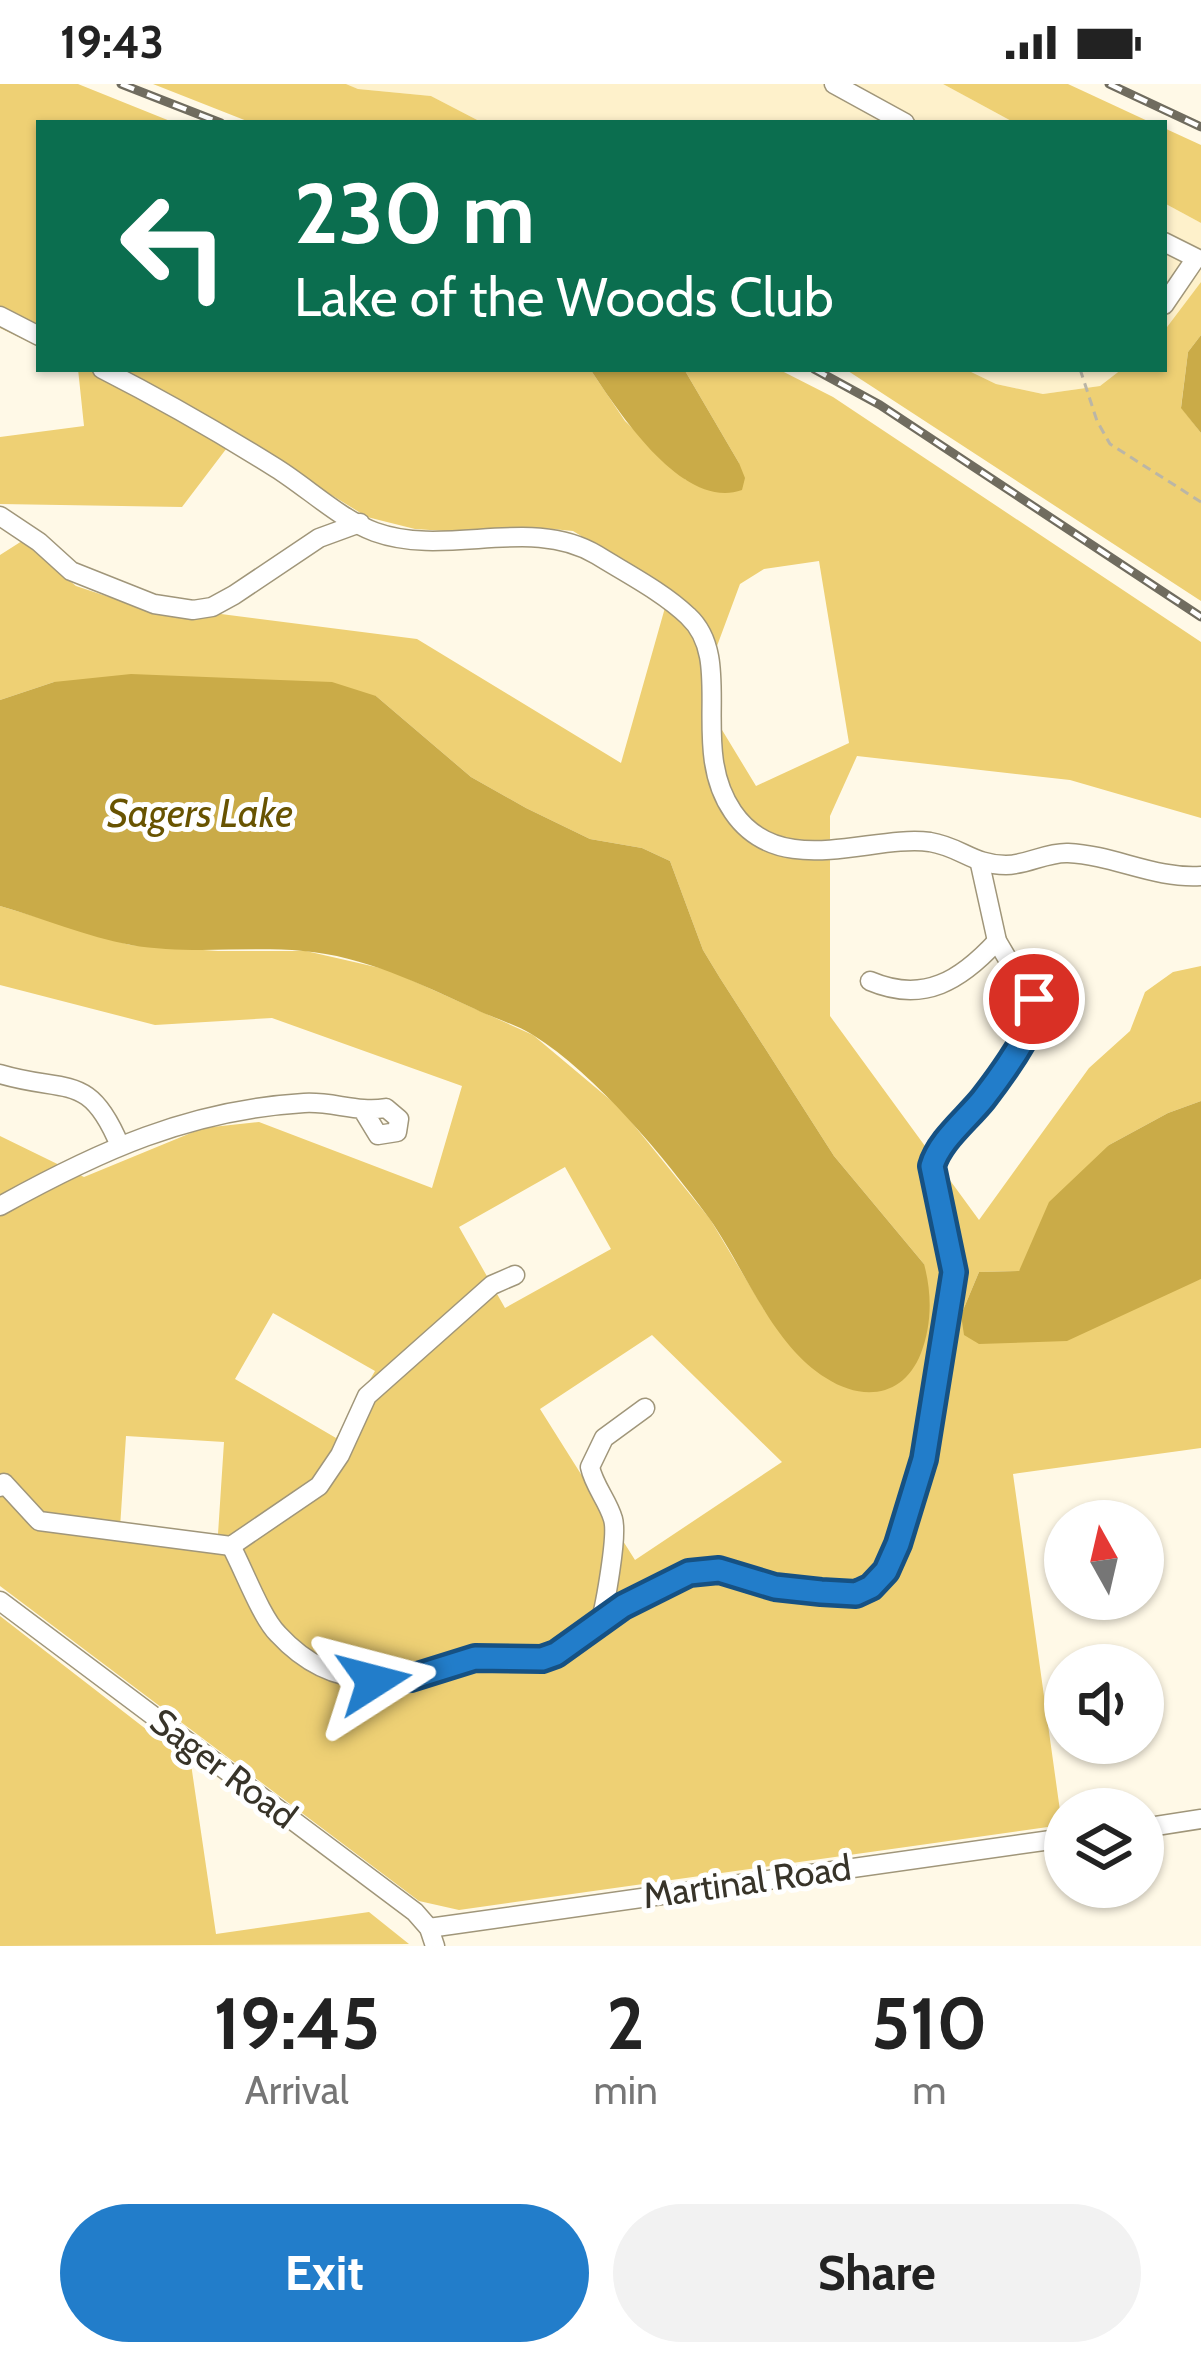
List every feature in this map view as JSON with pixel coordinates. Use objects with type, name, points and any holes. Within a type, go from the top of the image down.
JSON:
[{"type":"street","points":[[834,84],[900,120]]},
{"type":"street","points":[[1167,244],[1196,258],[1167,301]]},
{"type":"street","points":[[0,316],[36,334]]},
{"type":"street","points":[[107,372],[276,468],[374,532],[426,543],[562,538],[688,616],[712,656],[710,759],[718,787],[736,817],[788,847],[827,852],[926,841],[961,850],[980,864],[1012,865],[1064,852],[1147,873],[1201,876]]},
{"type":"street","points":[[0,516],[39,542],[70,571],[154,604],[193,610],[212,607],[319,538],[360,523]]},
{"type":"street","points":[[231,1546],[277,1634],[339,1676],[374,1681],[411,1678],[475,1658],[542,1659],[689,1573],[719,1570],[775,1587],[856,1594],[871,1587],[886,1571],[898,1544],[924,1459],[954,1272],[932,1166],[936,1153],[985,1096],[1029,1032],[1038,1011],[998,941],[980,864]]},
{"type":"street","points":[[870,981],[893,991],[912,991],[955,979],[998,941]]},
{"type":"street","points":[[0,1074],[85,1093],[106,1113],[120,1146]]},
{"type":"street","points":[[0,1207],[68,1168],[161,1128],[228,1112],[308,1102],[364,1112]]},
{"type":"street","points":[[1,1482],[39,1521],[231,1546],[319,1486],[340,1455],[367,1396],[492,1286],[515,1275]]},
{"type":"street","points":[[599,1623],[608,1600],[615,1533],[613,1517],[590,1467],[604,1438],[645,1408]]},
{"type":"street","name":"Sager Road","points":[[0,1601],[416,1912],[432,1937]]},
{"type":"street","points":[[1164,1825],[1201,1820]]},
{"type":"street","name":"Martinal Road","points":[[432,1937],[1044,1841]]},
{"type":"path","points":[[1081,372],[1110,444],[1201,502]]},
{"type":"shaded area","points":[[0,84],[78,84],[168,120],[36,120],[36,346],[0,328]]},
{"type":"shaded area","points":[[153,84],[346,84],[431,96],[477,120],[244,120]]},
{"type":"shaded area","points":[[346,84],[943,84],[1009,120],[477,120],[431,96]]},
{"type":"shaded area","points":[[943,84],[1068,84],[1146,120],[1009,120]]},
{"type":"shaded area","points":[[1167,129],[1201,145],[1201,223],[1167,205]]},
{"type":"shaded area","points":[[1167,205],[1201,223],[1201,282],[1167,327]]},
{"type":"shaded area","points":[[1201,282],[1201,335],[1188,352],[1181,407],[1201,433],[1201,601],[850,372],[971,372],[996,384],[1043,394],[1100,386],[1118,372],[1167,372],[1167,327]]},
{"type":"shaded area","points":[[78,372],[592,372],[625,421],[686,480],[739,463],[686,372],[784,372],[833,397],[1201,642],[1201,818],[1070,780],[857,756],[830,816],[830,1016],[979,1220],[1089,1068],[1130,1031],[1145,992],[1173,972],[1201,966],[1201,1101],[1109,1145],[1019,1271],[979,1272],[961,1315],[1201,1279],[1201,1448],[1013,1474],[1044,1696],[1044,1764],[1053,1764],[1057,1788],[1044,1788],[1044,1828],[459,1910],[419,1901],[0,1586],[0,1136],[84,1177],[203,1128],[259,1122],[432,1188],[462,1086],[272,1018],[155,1025],[0,985],[0,906],[130,945],[306,951],[389,970],[533,1035],[620,1108],[710,1219],[765,1311],[924,1264],[834,1156],[720,978],[703,950],[670,861],[642,848],[590,839],[526,808],[471,777],[376,696],[54,682],[0,700],[0,555],[22,541],[76,586],[151,611],[221,614],[417,639],[621,763],[670,590],[573,531],[415,529],[367,517],[236,436],[182,507],[0,504],[0,437],[84,426]],"holes":[[[819,561],[849,743],[756,786],[716,720],[717,646],[740,584],[764,569]],[[565,1167],[611,1249],[505,1308],[459,1227]],[[273,1313],[375,1371],[336,1438],[235,1379]],[[652,1335],[782,1462],[635,1560],[540,1409]],[[126,1436],[224,1442],[218,1534],[120,1528]]]},
{"type":"shaded area","points":[[971,372],[1118,372],[1100,386],[1043,394],[996,384]]},
{"type":"shaded area","points":[[0,1616],[191,1764],[216,1934],[369,1912],[409,1944],[0,1946]]},
{"type":"water","points":[[1201,335],[1201,433],[1181,408],[1188,352]]},
{"type":"water","points":[[592,372],[686,372],[739,463],[745,478],[742,490],[719,493],[675,472],[618,409]]},
{"type":"water","name":"Sagers Lake","points":[[131,674],[332,682],[376,696],[471,777],[526,808],[590,839],[642,848],[670,861],[703,950],[720,978],[834,1156],[924,1264],[929,1320],[914,1368],[893,1387],[868,1392],[840,1386],[807,1364],[774,1326],[709,1218],[650,1144],[581,1072],[526,1031],[412,981],[348,959],[303,951],[131,945],[0,906],[0,700],[54,682]]},
{"type":"water","points":[[1201,1101],[1201,1279],[1067,1341],[979,1344],[964,1335],[961,1315],[979,1272],[1019,1271],[1049,1202],[1109,1145]]},
{"type":"railway","points":[[121,84],[213,120]]},
{"type":"railway","points":[[1109,84],[1201,127]]},
{"type":"railway","points":[[820,372],[880,405],[1201,617]]},
{"type":"route","points":[[374,1681],[411,1678],[475,1658],[542,1659],[623,1606],[689,1573],[719,1570],[775,1587],[821,1592],[856,1594],[871,1587],[886,1571],[898,1544],[924,1459],[954,1272],[932,1166],[936,1153],[985,1096],[1029,1032],[1038,1011],[1034,999]]}]
